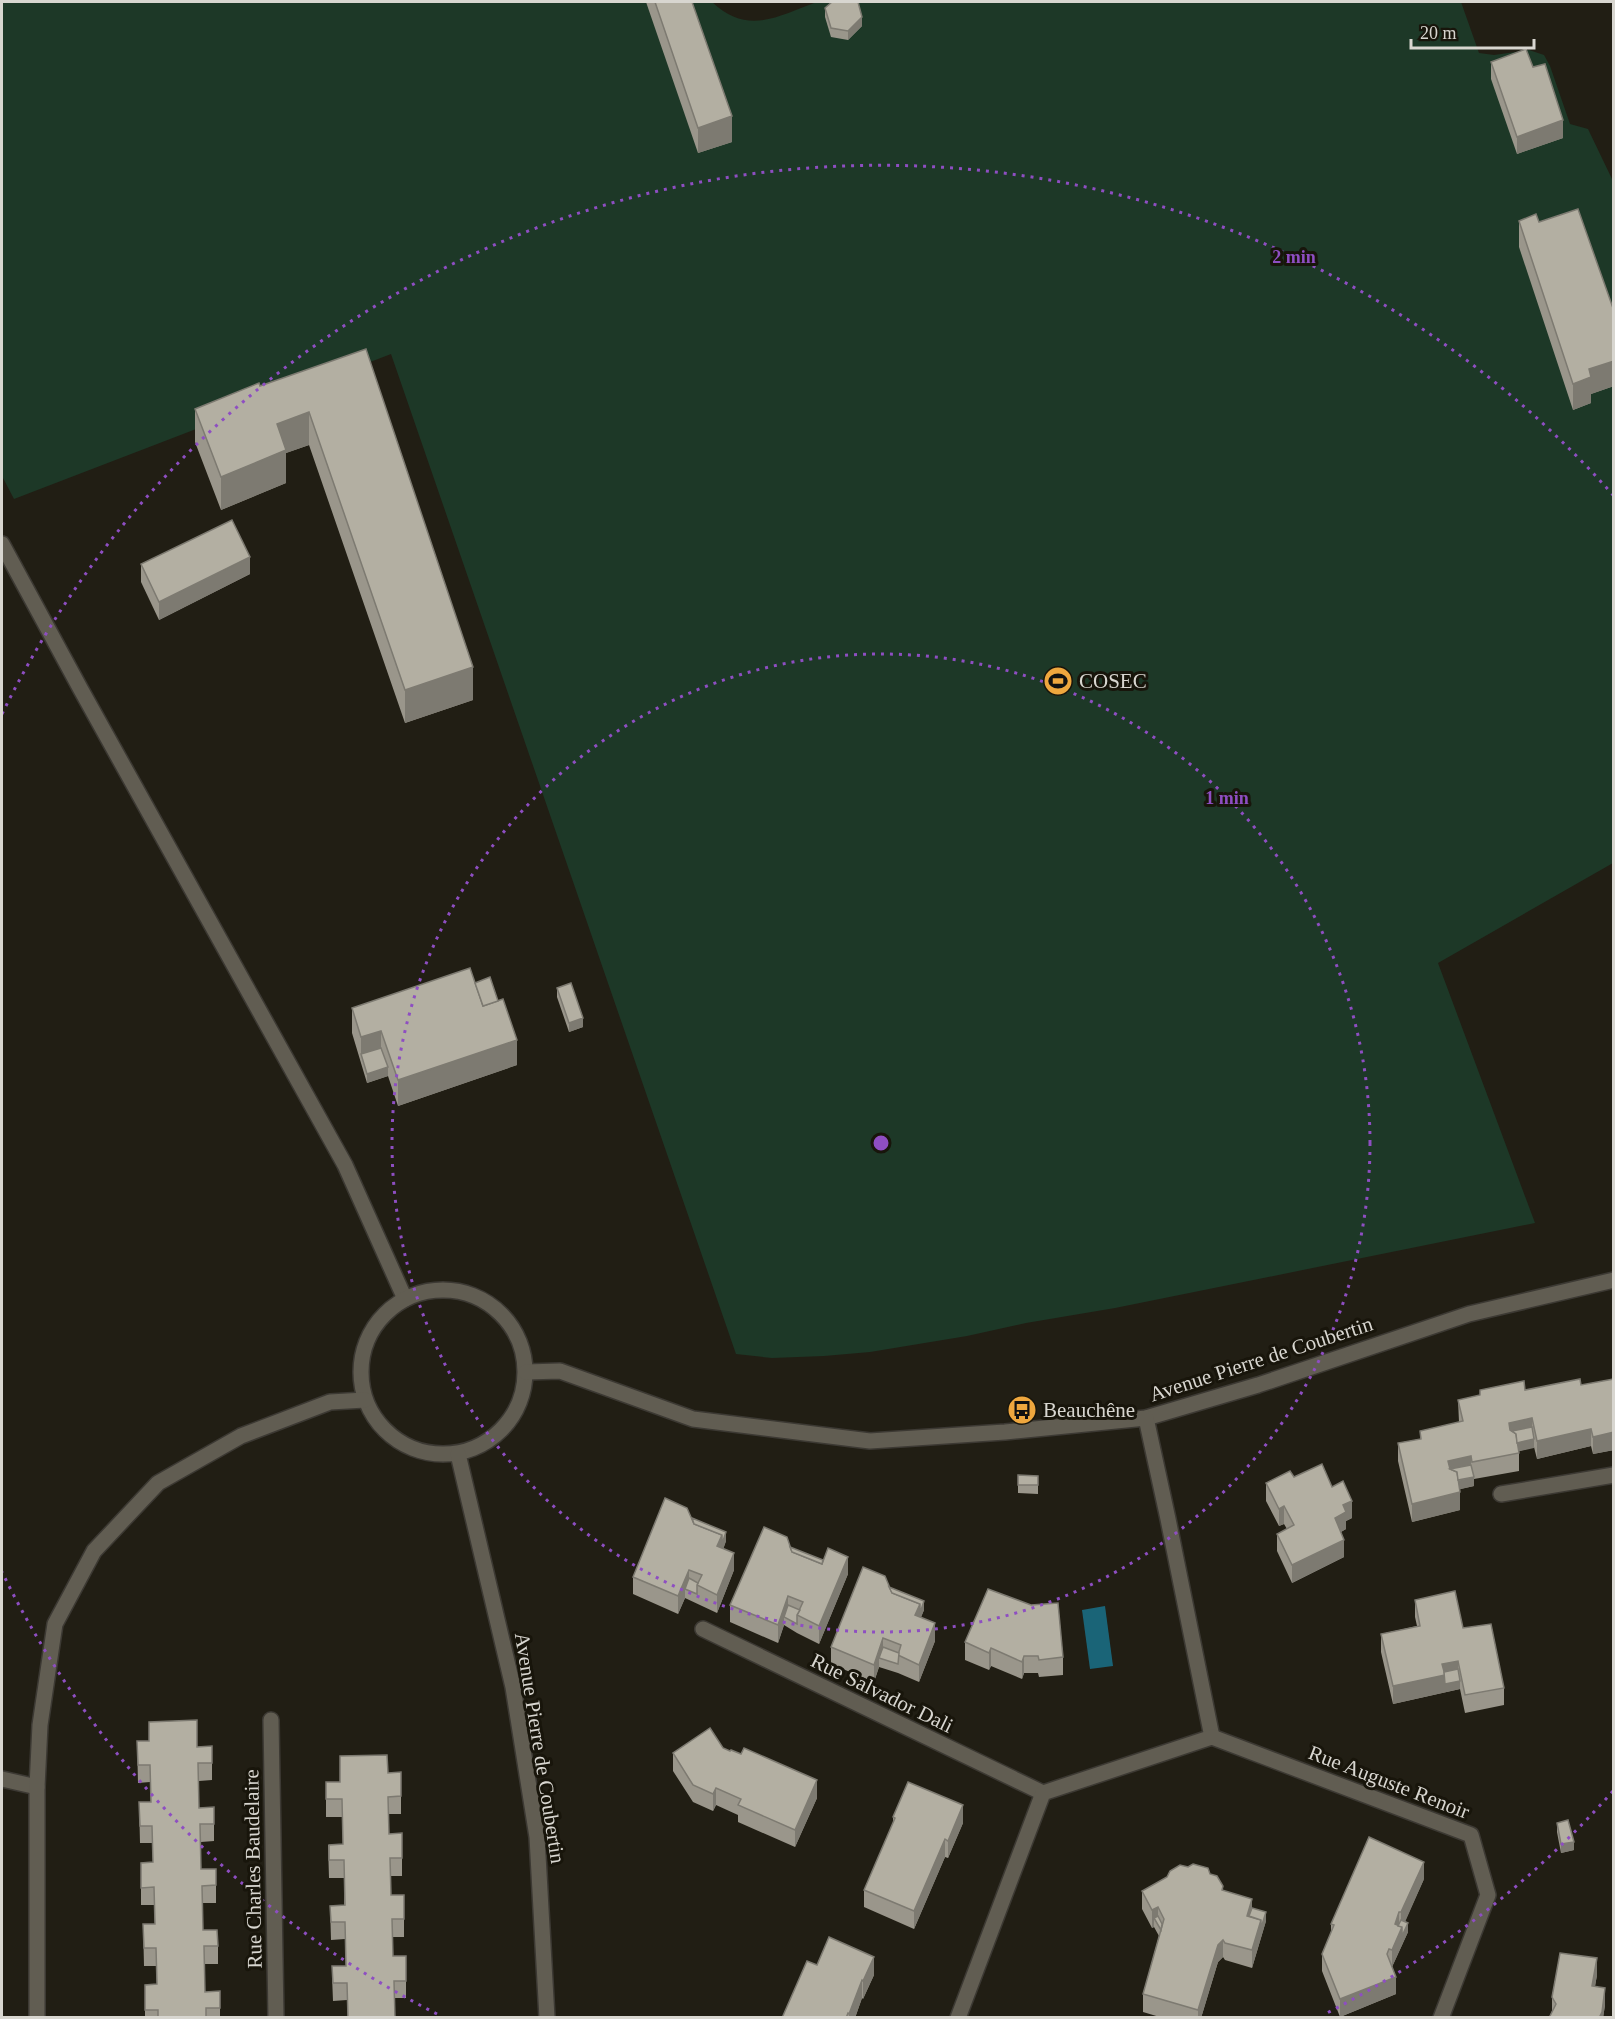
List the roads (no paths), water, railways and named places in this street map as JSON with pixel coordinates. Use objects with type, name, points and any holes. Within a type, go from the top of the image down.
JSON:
[{"type":"street","points":[[2,544],[345,1165],[405,1299]]},
{"type":"street","name":"Avenue Pierre de Coubertin","points":[[526,1372],[560,1371],[693,1419],[870,1441],[1005,1432],[1146,1418],[1258,1385],[1469,1314],[1614,1280]]},
{"type":"street","points":[[432,1290],[460,1291],[486,1301],[508,1320],[521,1344],[526,1372],[521,1401],[507,1425],[485,1444],[458,1454],[429,1454],[402,1444],[379,1425],[364,1400],[360,1371],[365,1342],[381,1317],[405,1299],[432,1290]]},
{"type":"street","points":[[37,2018],[37,1787],[40,1725],[54,1624],[94,1551],[158,1483],[252,1432],[330,1402],[364,1400]]},
{"type":"street","points":[[958,2018],[1043,1794],[1212,1737],[1146,1418]]},
{"type":"street","name":"Avenue Pierre de Coubertin","points":[[458,1454],[513,1687],[536,1825],[547,2018]]},
{"type":"street","points":[[1501,1494],[1614,1474]]},
{"type":"street","name":"Rue Salvador Dali","points":[[703,1629],[1043,1794]]},
{"type":"street","name":"Rue Charles Baudelaire","points":[[271,1720],[276,2018]]},
{"type":"street","name":"Rue Auguste Renoir","points":[[1212,1737],[1471,1835],[1488,1895],[1442,2018]]},
{"type":"street","points":[[2,1779],[37,1787]]},
{"type":"water","points":[[1105,1606],[1113,1666],[1090,1669],[1082,1610]]},
{"type":"place","name":"COSEC","points":[[1058,681]]},
{"type":"place","name":"Beauchêne","points":[[1022,1410]]}]
